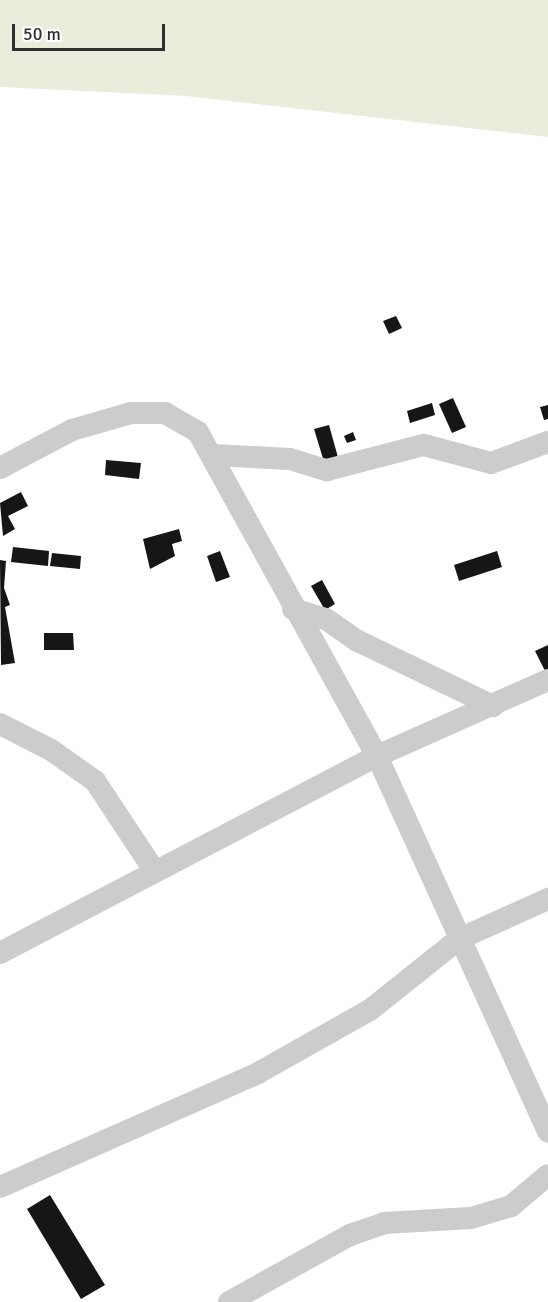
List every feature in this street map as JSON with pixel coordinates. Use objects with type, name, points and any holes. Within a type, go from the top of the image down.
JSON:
[{"type":"street","points":[[0,468],[72,430],[148,411],[182,420],[215,455],[293,609],[377,756],[548,1132]]},
{"type":"street","points":[[215,455],[253,461],[290,459],[340,470],[368,456],[424,445],[491,463],[548,442]]},
{"type":"street","points":[[238,502],[253,461]]},
{"type":"street","points":[[293,609],[326,619],[358,641],[493,706]]},
{"type":"street","points":[[0,954],[154,870],[377,756],[548,680]]},
{"type":"street","points":[[0,724],[51,750],[95,781],[154,870]]},
{"type":"street","points":[[0,1187],[258,1073],[370,1010],[459,939],[548,899]]},
{"type":"street","points":[[229,1302],[350,1235],[384,1223],[471,1218],[511,1206],[548,1175]]},
{"type":"green space","points":[[0,0],[548,0],[548,137],[186,96],[0,87]]},
{"type":"building","points":[[396,316],[402,328],[389,334],[383,321]]},
{"type":"building","points":[[453,398],[466,427],[452,433],[439,404]]},
{"type":"building","points":[[432,403],[435,415],[410,423],[407,411]]},
{"type":"building","points":[[548,405],[548,419],[544,420],[540,407]]},
{"type":"building","points":[[329,425],[339,461],[325,465],[314,429]]},
{"type":"building","points":[[353,432],[356,440],[347,443],[344,436]]},
{"type":"building","points":[[106,460],[141,463],[139,479],[105,475]]},
{"type":"building","points":[[21,492],[28,506],[8,516],[15,529],[3,536],[0,503]]},
{"type":"building","points":[[179,529],[182,541],[172,544],[175,556],[150,569],[143,539]]},
{"type":"building","points":[[13,547],[49,551],[48,566],[11,562]]},
{"type":"building","points":[[220,551],[230,577],[216,582],[207,556]]},
{"type":"building","points":[[497,551],[502,567],[459,581],[454,565]]},
{"type":"building","points":[[52,553],[81,556],[80,569],[50,566]]},
{"type":"building","points":[[0,560],[6,561],[4,588],[10,605],[5,607],[15,663],[1,665]]},
{"type":"building","points":[[322,580],[335,604],[325,610],[311,586]]},
{"type":"building","points":[[44,633],[73,633],[74,650],[44,650]]},
{"type":"building","points":[[548,645],[548,672],[546,673],[535,651]]},
{"type":"building","points":[[50,1195],[105,1285],[81,1299],[27,1209]]}]
